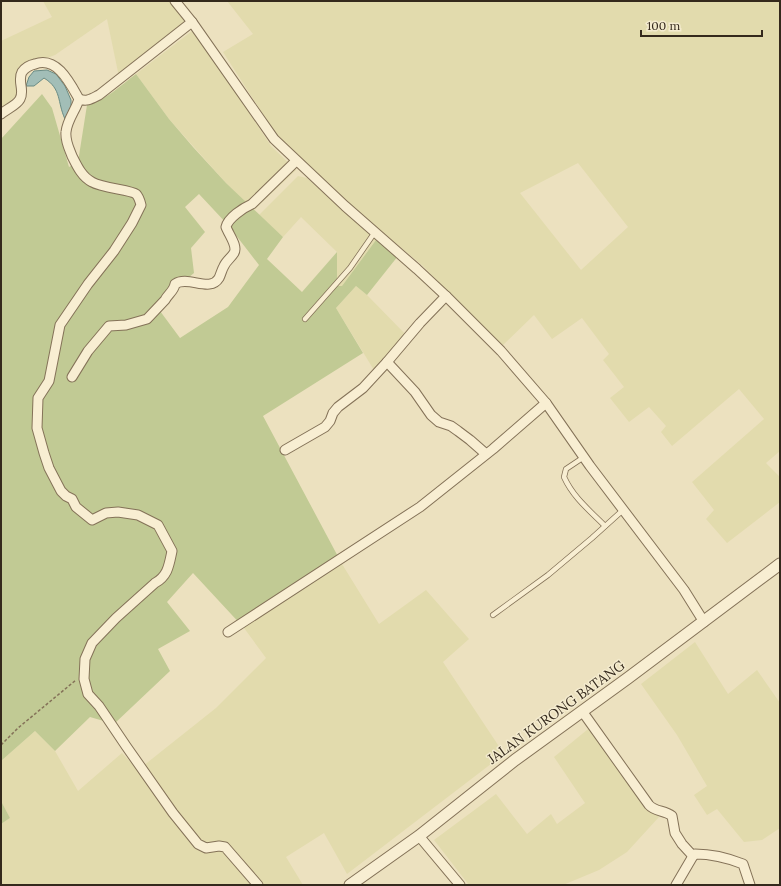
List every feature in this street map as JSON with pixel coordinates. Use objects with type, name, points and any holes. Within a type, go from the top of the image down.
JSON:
[{"type":"street","points":[[175,1],[192,22],[270,134],[296,161],[446,296],[501,351],[546,402],[584,457],[684,590],[704,622]]},
{"type":"street","points":[[1,114],[20,101],[22,96],[19,80],[28,66],[46,62],[56,66],[69,82],[79,98],[85,101],[90,100],[99,96],[192,22]]},
{"type":"street","points":[[79,98],[75,111],[67,124],[66,133],[67,144],[78,167],[83,175],[91,182],[103,187],[134,193],[139,198],[141,205],[132,223],[114,251],[88,284],[60,325],[49,381],[38,398],[37,428],[44,453],[54,479],[61,491],[72,499],[76,507],[92,520],[106,513],[118,512],[138,515],[158,525],[172,551],[167,572],[162,579],[155,583],[116,618],[92,643],[85,659],[83,673],[88,694],[99,706],[187,830],[203,848],[219,846],[228,850],[258,885]]},
{"type":"street","points":[[72,377],[88,351],[109,326],[126,325],[147,319],[173,291],[175,284],[180,281],[209,284],[216,281],[220,277],[224,265],[234,253],[235,247],[226,227],[228,222],[252,204],[296,161]]},
{"type":"street","points":[[285,450],[325,427],[330,421],[332,413],[363,388],[420,323],[446,296]]},
{"type":"street","points":[[387,362],[422,401],[431,415],[439,422],[451,426],[486,454]]},
{"type":"street","points":[[228,632],[420,507],[486,454],[546,402]]},
{"type":"street","name":"JALAN KURONG BATANG","points":[[350,885],[419,836],[516,760],[704,622],[780,564]]},
{"type":"street","points":[[582,711],[649,805],[652,808],[668,813],[672,816],[675,833],[682,844],[693,856]]},
{"type":"street","points":[[419,836],[460,885]]},
{"type":"street","points":[[676,885],[695,854],[714,856],[742,864],[750,885]]},
{"type":"lane","points":[[305,319],[350,268],[375,232]]},
{"type":"lane","points":[[584,457],[566,469],[564,477],[583,506],[604,526]]},
{"type":"lane","points":[[493,615],[548,575],[624,510]]},
{"type":"path","points":[[1,745],[18,728],[83,673]]},
{"type":"shaded area","points":[[43,1],[169,1],[188,23],[119,77],[107,19],[55,55],[42,60],[19,73],[17,93],[13,105],[1,110],[1,41],[52,17]]},
{"type":"shaded area","points":[[227,1],[780,1],[780,451],[766,463],[780,477],[780,502],[727,543],[706,519],[714,510],[692,482],[764,419],[739,389],[672,446],[661,432],[666,426],[649,407],[629,422],[610,398],[624,387],[603,360],[609,354],[582,318],[552,339],[534,315],[501,347],[422,265],[360,214],[282,144],[223,52],[253,34]],"holes":[[[578,163],[628,227],[581,270],[520,193]]]},
{"type":"shaded area","points":[[192,31],[196,32],[271,146],[296,170],[254,210],[226,183],[169,119],[136,74]]},
{"type":"shaded area","points":[[298,176],[307,178],[376,240],[342,286],[336,286],[337,252],[301,217],[283,237],[259,215]]},
{"type":"shaded area","points":[[356,286],[367,295],[410,339],[377,375],[336,308]]},
{"type":"shaded area","points":[[342,564],[379,624],[426,590],[469,639],[443,662],[504,754],[347,874],[324,833],[286,857],[303,885],[1,885],[1,824],[10,818],[1,801],[1,761],[35,731],[55,751],[78,791],[122,753],[138,770],[216,708],[266,658],[244,628],[273,605]]},
{"type":"shaded area","points":[[695,642],[728,694],[757,670],[780,703],[780,828],[762,840],[744,842],[717,809],[707,815],[694,795],[707,786],[677,735],[641,684]]},
{"type":"shaded area","points":[[593,725],[659,817],[627,852],[599,870],[563,885],[469,885],[434,840],[496,794],[527,834],[551,814],[557,824],[585,803],[554,757]]},
{"type":"green space","points":[[136,74],[169,119],[193,147],[226,183],[283,237],[267,259],[302,292],[337,252],[337,286],[342,286],[376,240],[398,256],[367,295],[356,286],[336,308],[363,353],[263,416],[342,564],[273,605],[244,628],[193,573],[167,602],[190,631],[158,649],[170,671],[114,724],[90,717],[55,751],[35,731],[1,761],[1,139],[42,94],[52,108],[69,167],[78,162],[87,105],[100,100],[119,88]],"holes":[[[199,194],[228,225],[259,265],[228,307],[180,338],[160,311],[158,302],[194,273],[191,248],[205,232],[185,207]]]},
{"type":"green space","points":[[1,801],[10,818],[1,824]]},
{"type":"water","points":[[47,70],[56,74],[65,86],[71,100],[71,107],[65,119],[56,91],[50,82],[44,78],[34,86],[26,86],[29,77],[34,71]]}]
